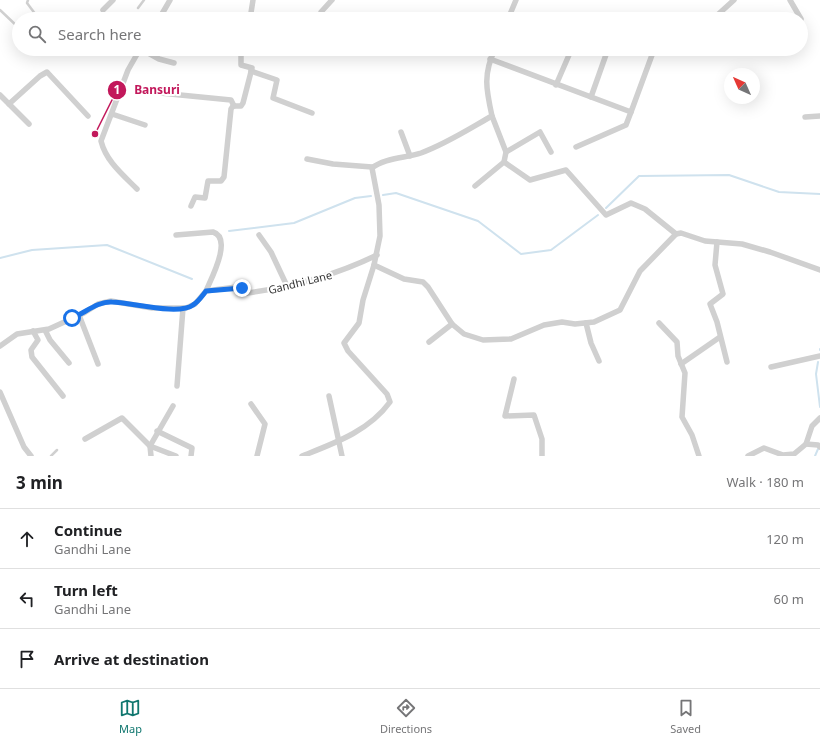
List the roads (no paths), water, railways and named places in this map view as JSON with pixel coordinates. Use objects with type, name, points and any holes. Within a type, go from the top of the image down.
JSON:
[{"type":"street","points":[[103,10],[113,0]]},
{"type":"street","points":[[163,12],[170,0]]},
{"type":"street","points":[[251,12],[253,0]]},
{"type":"street","points":[[321,12],[332,0]]},
{"type":"street","points":[[511,12],[516,0]]},
{"type":"street","points":[[721,12],[734,0]]},
{"type":"street","points":[[790,0],[797,12]]},
{"type":"street","points":[[137,56],[128,70],[101,141],[104,152],[113,165],[137,189]]},
{"type":"street","points":[[154,56],[174,63]]},
{"type":"street","points":[[234,106],[241,106],[243,103],[251,71],[251,67],[242,66],[240,64],[241,56]]},
{"type":"street","points":[[475,186],[504,162],[506,152],[492,116],[487,88],[487,67],[492,56]]},
{"type":"street","points":[[556,85],[570,56]]},
{"type":"street","points":[[591,97],[606,56]]},
{"type":"street","points":[[576,147],[626,125],[652,56]]},
{"type":"street","points":[[490,59],[556,85],[632,112]]},
{"type":"street","points":[[251,71],[277,80],[273,98],[312,112]]},
{"type":"street","points":[[9,104],[40,76],[47,72],[88,116]]},
{"type":"street","points":[[160,93],[196,98],[221,98],[231,100],[234,106]]},
{"type":"street","points":[[0,95],[29,124]]},
{"type":"street","points":[[191,206],[195,197],[205,198],[208,181],[221,181],[223,178],[231,110],[234,106]]},
{"type":"street","points":[[112,114],[145,125]]},
{"type":"street","points":[[307,159],[332,164],[372,167],[421,153],[456,137],[492,116]]},
{"type":"street","points":[[805,117],[820,116]]},
{"type":"street","points":[[402,132],[410,156]]},
{"type":"street","points":[[506,152],[540,132],[551,152]]},
{"type":"street","points":[[504,162],[530,180],[566,170],[606,215],[631,203],[645,209],[676,234]]},
{"type":"street","points":[[302,456],[354,434],[380,415],[390,402],[387,394],[344,345],[345,340],[356,329],[359,323],[363,300],[377,255],[381,223],[379,205],[371,170],[372,167]]},
{"type":"street","points":[[0,346],[17,334],[45,330],[79,315],[98,304],[111,301],[152,308],[183,308],[192,306],[206,291],[218,266],[222,242],[220,237],[213,232],[176,235]]},
{"type":"street","points":[[374,265],[404,279],[423,282],[428,287],[452,324],[464,334],[483,340],[511,339],[544,325],[562,322],[594,322],[620,310],[640,271],[676,234],[681,233],[705,242],[749,246],[820,270]]},
{"type":"street","points":[[259,235],[271,252],[287,286]]},
{"type":"street","points":[[717,242],[715,265],[723,294],[710,304],[727,362]]},
{"type":"street","name":"Gandhi Lane","points":[[206,291],[236,287],[242,288],[248,293],[287,286],[347,269],[377,255]]},
{"type":"street","points":[[177,386],[183,308]]},
{"type":"street","points":[[79,315],[98,364]]},
{"type":"street","points":[[586,323],[591,343],[599,361]]},
{"type":"street","points":[[659,323],[677,342],[678,356],[685,373],[682,417],[692,435],[699,456]]},
{"type":"street","points":[[429,342],[452,324]]},
{"type":"street","points":[[45,330],[50,340],[69,364]]},
{"type":"street","points":[[33,331],[38,340],[31,350],[32,357],[63,396]]},
{"type":"street","points":[[681,364],[720,337]]},
{"type":"street","points":[[771,367],[820,356]]},
{"type":"street","points":[[514,379],[505,416],[534,415],[542,439],[542,456]]},
{"type":"street","points":[[0,392],[24,447],[31,456]]},
{"type":"street","points":[[329,396],[340,441],[342,456]]},
{"type":"street","points":[[251,404],[265,424],[257,456]]},
{"type":"street","points":[[151,456],[150,446],[157,431],[173,406]]},
{"type":"street","points":[[85,439],[122,418],[150,446],[176,456]]},
{"type":"street","points":[[748,456],[764,448],[783,455],[794,454],[806,444],[812,426],[820,418]]},
{"type":"street","points":[[157,431],[192,448],[190,456]]},
{"type":"street","points":[[806,444],[818,445],[820,447]]},
{"type":"lane","points":[[28,0],[28,3],[34,12]]},
{"type":"lane","points":[[138,8],[144,0]]},
{"type":"lane","points":[[0,10],[12,21]]},
{"type":"lane","points":[[51,456],[57,450]]},
{"type":"waterway","points":[[606,208],[639,176],[729,175],[779,192],[820,194]]},
{"type":"waterway","points":[[383,195],[396,193],[478,221],[521,254],[551,250],[598,215]]},
{"type":"waterway","points":[[229,231],[294,223],[355,198],[371,196]]},
{"type":"waterway","points":[[0,258],[32,250],[107,245],[192,279]]},
{"type":"waterway","points":[[818,362],[816,374],[820,407]]},
{"type":"waterway","points":[[815,456],[818,449]]},
{"type":"place","name":"Bansuri","points":[[95,134]]}]
